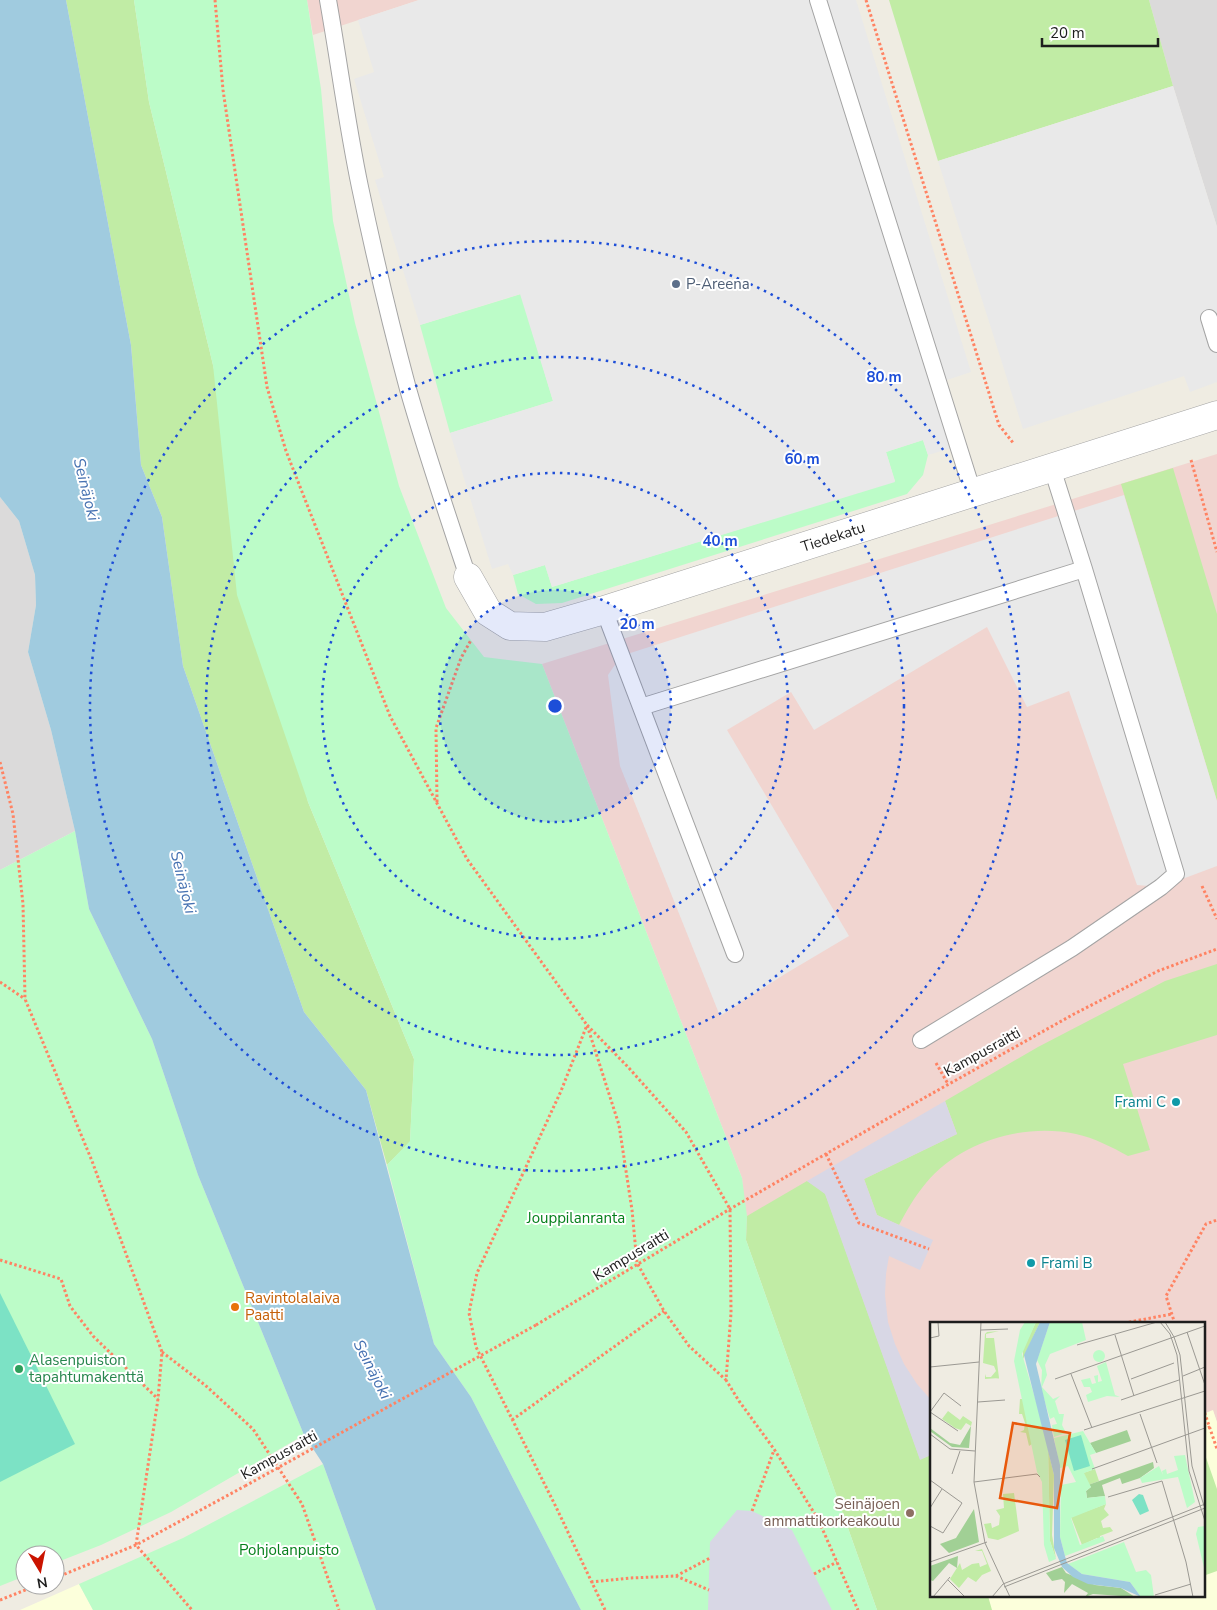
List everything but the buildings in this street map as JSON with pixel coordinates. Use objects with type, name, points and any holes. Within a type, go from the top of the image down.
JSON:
[{"type":"street","name":"Tiedekatu","points":[[468,577],[488,612],[510,626],[545,627],[604,610],[1217,415]]},
{"type":"lane","points":[[328,0],[340,83],[381,282],[408,390],[468,577]]},
{"type":"lane","points":[[818,0],[973,493]]},
{"type":"lane","points":[[1209,318],[1217,344]]},
{"type":"lane","points":[[921,1040],[1072,948],[1161,887],[1176,874],[1052,468]]},
{"type":"lane","points":[[641,707],[1084,569]]},
{"type":"lane","points":[[604,610],[735,954]]},
{"type":"path","points":[[215,0],[223,90],[267,387],[286,452],[390,716],[467,859],[587,1025],[628,1067],[686,1132],[730,1209],[730,1313],[726,1380]]},
{"type":"path","points":[[866,0],[999,425],[1015,445]]},
{"type":"path","points":[[1182,427],[1217,552]]},
{"type":"path","points":[[437,802],[436,728],[461,658],[488,612]]},
{"type":"path","points":[[0,762],[13,814],[23,904],[26,999],[92,1161],[162,1352],[158,1399],[144,1502],[136,1545],[192,1610]]},
{"type":"path","name":"Kampusraitti","points":[[65,1574],[136,1545],[245,1486],[536,1324],[730,1209],[1074,1014],[1158,971],[1217,949]]},
{"type":"path","points":[[0,982],[26,999]]},
{"type":"path","points":[[587,1025],[619,1125],[632,1210],[637,1263],[664,1311],[688,1346],[726,1380],[738,1401],[774,1449],[818,1519],[858,1610]]},
{"type":"path","points":[[587,1025],[561,1091],[477,1273],[469,1314],[476,1347],[605,1610]]},
{"type":"path","points":[[934,1061],[948,1084]]},
{"type":"path","points":[[826,1154],[859,1223],[929,1249]]},
{"type":"path","points":[[1174,1322],[1166,1296],[1206,1224],[1217,1220]]},
{"type":"path","points":[[0,1260],[61,1279],[70,1306],[93,1336],[158,1399]]},
{"type":"path","points":[[512,1420],[664,1311]]},
{"type":"path","points":[[1130,1322],[1172,1314]]},
{"type":"path","points":[[162,1352],[205,1385],[253,1428],[302,1504],[340,1610]]},
{"type":"path","points":[[1204,1411],[1217,1449]]},
{"type":"path","points":[[1204,1429],[1210,1427]]},
{"type":"path","points":[[752,1511],[774,1449]]},
{"type":"path","points":[[592,1582],[676,1576],[710,1558]]},
{"type":"path","points":[[814,1574],[837,1562]]},
{"type":"path","points":[[676,1576],[709,1590]]},
{"type":"path","points":[[0,1600],[15,1594]]},
{"type":"shaded area","points":[[307,0],[419,0],[313,35]]},
{"type":"shaded area","name":"P-Areena","points":[[419,0],[856,0],[971,372],[938,383],[958,446],[928,455],[923,440],[886,452],[895,482],[552,587],[545,565],[513,575],[508,564],[492,569],[450,433],[553,401],[520,294],[420,325],[375,180],[384,177],[354,79],[374,72],[358,20]]},
{"type":"shaded area","points":[[1149,0],[1217,0],[1217,227],[1173,86]]},
{"type":"shaded area","points":[[1173,86],[1217,227],[1217,382],[1190,392],[1184,376],[1023,429],[938,161]]},
{"type":"shaded area","points":[[1217,454],[1217,1422],[1213,1411],[1204,1414],[1204,1322],[930,1322],[930,1499],[746,1240],[742,1178],[542,664]]},
{"type":"shaded area","points":[[1124,495],[1217,801],[1217,866],[1161,887],[1137,885],[1069,691],[1027,707],[987,627],[814,730],[791,692],[727,730],[849,936],[720,1016],[620,766],[608,675],[621,656]]},
{"type":"shaded area","points":[[0,497],[19,521],[35,575],[36,605],[28,652],[51,730],[75,831],[0,870]]},
{"type":"shaded area","points":[[945,1101],[957,1134],[864,1179],[877,1215],[933,1240],[920,1270],[889,1256],[886,1274],[885,1295],[888,1322],[895,1344],[904,1364],[917,1384],[930,1399],[930,1455],[920,1460],[825,1194],[807,1181]]},
{"type":"shaded area","points":[[1213,1410],[1217,1422],[1217,1610],[877,1610],[930,1596],[930,1598],[1204,1598],[1204,1414]]},
{"type":"shaded area","points":[[737,1510],[752,1511],[792,1530],[832,1610],[708,1610],[710,1542]]},
{"type":"shaded area","points":[[79,1584],[93,1610],[20,1610],[54,1595],[65,1595],[65,1590]]},
{"type":"green space","points":[[66,0],[134,0],[149,102],[213,365],[308,802],[414,1059],[410,1142],[387,1165],[366,1090],[304,1012],[183,666],[162,517],[141,465],[131,345]]},
{"type":"green space","name":"Jouppilanranta","points":[[134,0],[307,0],[321,89],[333,221],[355,323],[399,486],[446,608],[484,657],[542,664],[742,1178],[747,1216],[746,1240],[877,1610],[581,1610],[471,1397],[434,1344],[387,1165],[410,1141],[414,1059],[308,802],[237,595],[213,365],[149,102]]},
{"type":"green space","points":[[889,0],[1149,0],[1173,86],[938,161]]},
{"type":"green space","points":[[521,294],[553,401],[450,433],[420,325]]},
{"type":"green space","points":[[923,440],[928,455],[923,475],[907,494],[562,603],[536,604],[518,594],[513,575],[545,565],[552,587],[895,481],[886,452]]},
{"type":"green space","points":[[1173,468],[1217,614],[1217,801],[1121,484]]},
{"type":"green space","points":[[75,831],[89,909],[152,1039],[198,1175],[304,1435],[171,1512],[101,1545],[65,1559],[65,1545],[15,1545],[15,1580],[0,1586],[0,870]]},
{"type":"green space","points":[[1217,964],[1217,1035],[1123,1064],[1150,1150],[1128,1156],[1103,1143],[1076,1134],[1056,1131],[1035,1131],[1014,1134],[975,1146],[940,1168],[918,1193],[899,1225],[877,1215],[864,1179],[957,1134],[945,1101],[1038,1047],[1165,981]]},
{"type":"green space","points":[[807,1181],[825,1193],[920,1459],[930,1455],[930,1598],[989,1598],[992,1610],[877,1610],[746,1240],[747,1216]]},
{"type":"green space","name":"Alasenpuiston tapahtumakenttä","points":[[0,1293],[75,1444],[0,1482]]},
{"type":"green space","points":[[1204,1452],[1217,1489],[1217,1571],[1204,1576]]},
{"type":"green space","name":"Pohjolanpuisto","points":[[323,1464],[376,1610],[93,1610],[79,1584],[183,1538]]},
{"type":"water","name":"Seinäjoki","points":[[0,0],[66,0],[131,345],[141,465],[162,517],[183,666],[304,1012],[366,1090],[434,1344],[471,1397],[581,1610],[376,1610],[323,1464],[304,1435],[198,1175],[152,1039],[89,909],[75,831],[51,730],[28,652],[36,605],[35,575],[19,521],[0,497]]},
{"type":"place","name":"P-Areena","points":[[676,284]]},
{"type":"place","name":"Frami C","points":[[1176,1102]]},
{"type":"place","name":"Frami B","points":[[1031,1263]]},
{"type":"place","name":"Ravintolalaiva Paatti","points":[[235,1307]]},
{"type":"place","name":"Alasenpuiston tapahtumakenttä","points":[[19,1369]]},
{"type":"place","name":"Seinäjoen ammattikorkeakoulu","points":[[910,1513]]}]
